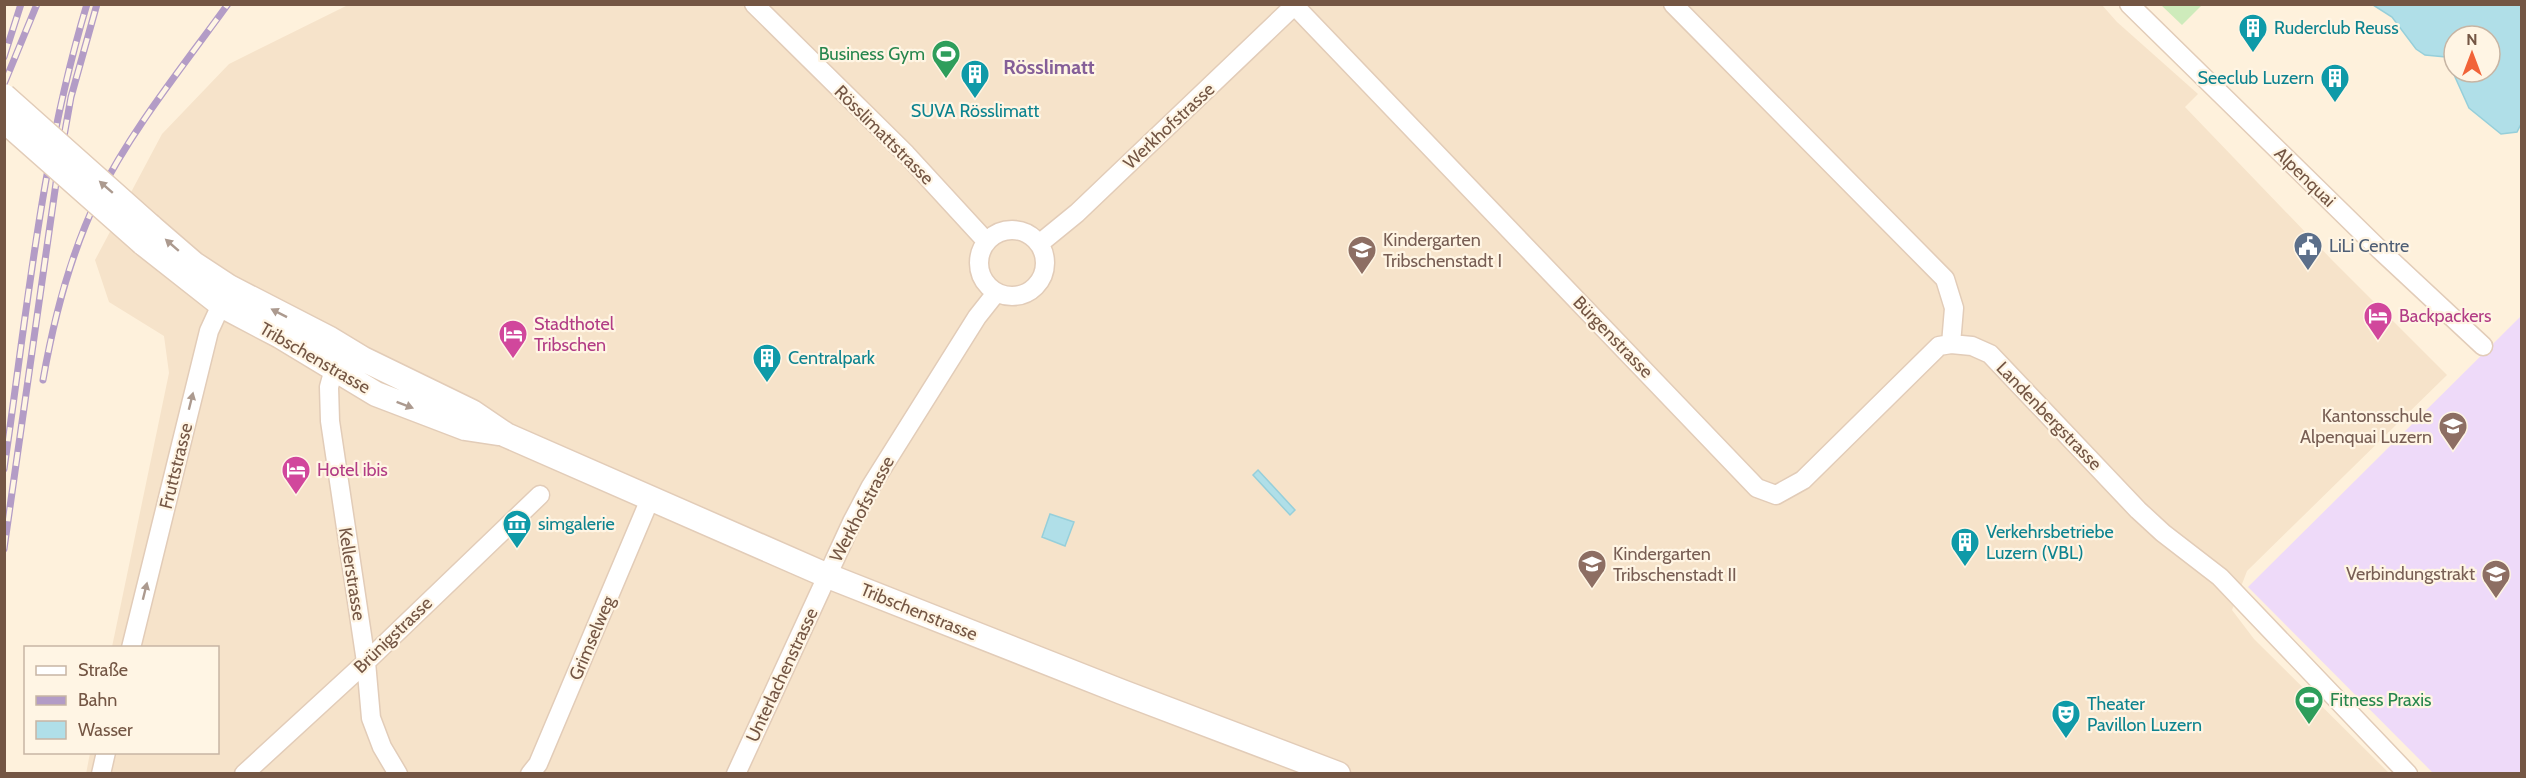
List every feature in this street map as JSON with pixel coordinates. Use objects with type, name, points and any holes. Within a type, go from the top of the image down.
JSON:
[{"type":"street","name":"Rösslimattstrasse","points":[[754,4],[906,154],[986,241]]},
{"type":"street","points":[[1673,4],[1777,112],[1945,279],[1954,308],[1951,344]]},
{"type":"street","name":"Alpenquai","points":[[2129,4],[2371,242],[2482,346]]},
{"type":"street","name":"Bürgenstrasse","points":[[1294,5],[1757,488],[1776,495],[1803,480],[1939,346],[1951,344]]},
{"type":"street","name":"Werkhofstrasse","points":[[1039,244],[1077,213],[1294,5]]},
{"type":"street","points":[[4,96],[147,235]]},
{"type":"street","points":[[4,120],[147,235]]},
{"type":"street","points":[[1014,230],[1032,237],[1039,244],[1043,251],[1045,267],[1042,278],[1035,288],[1016,297],[996,293],[988,287],[978,269],[978,259],[986,241],[994,234],[1014,230]]},
{"type":"street","name":"Tribschenstrasse","points":[[147,235],[194,264],[226,296],[280,336],[376,394],[465,428],[506,435]]},
{"type":"street","name":"Werkhofstrasse","points":[[828,576],[871,486],[977,317],[996,293]]},
{"type":"street","name":"Tribschenstrasse","points":[[226,296],[330,339],[363,359],[472,412],[506,435],[650,500],[828,576],[1338,774]]},
{"type":"street","name":"Fruttstrasse","points":[[131,646],[209,331],[226,296]]},
{"type":"street","name":"Landenbergstrasse","points":[[1951,344],[1972,346],[1990,354],[2138,510],[2163,533],[2220,577],[2408,774]]},
{"type":"street","name":"Kellerstrasse","points":[[334,369],[329,387],[330,421],[366,662],[371,718],[376,734],[398,774]]},
{"type":"street","name":"Brünigstrasse","points":[[244,774],[366,662],[540,495]]},
{"type":"street","name":"Grimselweg","points":[[530,774],[537,764],[650,500]]},
{"type":"street","name":"Unterlachenstrasse","points":[[736,774],[828,576]]},
{"type":"street","points":[[101,774],[106,754]]},
{"type":"shaded area","points":[[348,5],[2102,5],[2117,22],[2198,94],[2185,107],[2333,261],[2447,375],[2247,571],[2232,610],[2254,639],[2389,773],[86,774],[90,754],[219,754],[219,646],[112,646],[169,373],[164,336],[109,302],[95,260],[162,134],[229,64]]},
{"type":"shaded area","name":"Kantonsschule Alpenquai Luzern","points":[[2521,316],[2521,773],[2433,773],[2248,587]]},
{"type":"green space","points":[[2161,5],[2202,5],[2182,25]]},
{"type":"water","points":[[2373,5],[2521,5],[2522,122],[2517,132],[2501,134],[2469,108],[2458,84],[2502,84],[2502,24],[2442,24],[2442,57],[2425,55],[2416,49],[2392,17]]},
{"type":"water","points":[[1258,470],[1295,510],[1290,515],[1253,475]]},
{"type":"water","points":[[1050,514],[1074,522],[1065,546],[1042,537]]},
{"type":"railway","points":[[4,57],[21,4]]},
{"type":"railway","points":[[4,84],[37,4]]},
{"type":"railway","points":[[4,469],[28,293],[47,177],[71,61],[87,4]]},
{"type":"railway","points":[[4,549],[57,176],[71,97],[97,4]]},
{"type":"railway","points":[[43,380],[64,287],[79,241],[98,197],[142,123],[228,4]]},
{"type":"place","name":"Ruderclub Reuss","points":[[2253,54]]},
{"type":"place","name":"Business Gym","points":[[946,80]]},
{"type":"place","name":"SUVA Rösslimatt","points":[[975,100]]},
{"type":"place","name":"Seeclub Luzern","points":[[2335,104]]},
{"type":"place","name":"LiLi Centre","points":[[2308,272]]},
{"type":"place","name":"Kindergarten Tribschenstadt I","points":[[1362,276]]},
{"type":"place","name":"Backpackers","points":[[2378,342]]},
{"type":"place","name":"Stadthotel Tribschen","points":[[513,360]]},
{"type":"place","name":"Centralpark","points":[[767,384]]},
{"type":"place","name":"Kantonsschule Alpenquai Luzern","points":[[2453,452]]},
{"type":"place","name":"Hotel ibis","points":[[296,496]]},
{"type":"place","name":"simgalerie","points":[[517,550]]},
{"type":"place","name":"Verkehrsbetriebe Luzern (VBL)","points":[[1965,568]]},
{"type":"place","name":"Kindergarten Tribschenstadt II","points":[[1592,590]]},
{"type":"place","name":"Verbindungstrakt","points":[[2496,600]]},
{"type":"place","name":"Fitness Praxis","points":[[2309,726]]},
{"type":"place","name":"Theater Pavillon Luzern","points":[[2066,740]]},
{"type":"district","name":"Rösslimatt","points":[[1049,67]]}]
